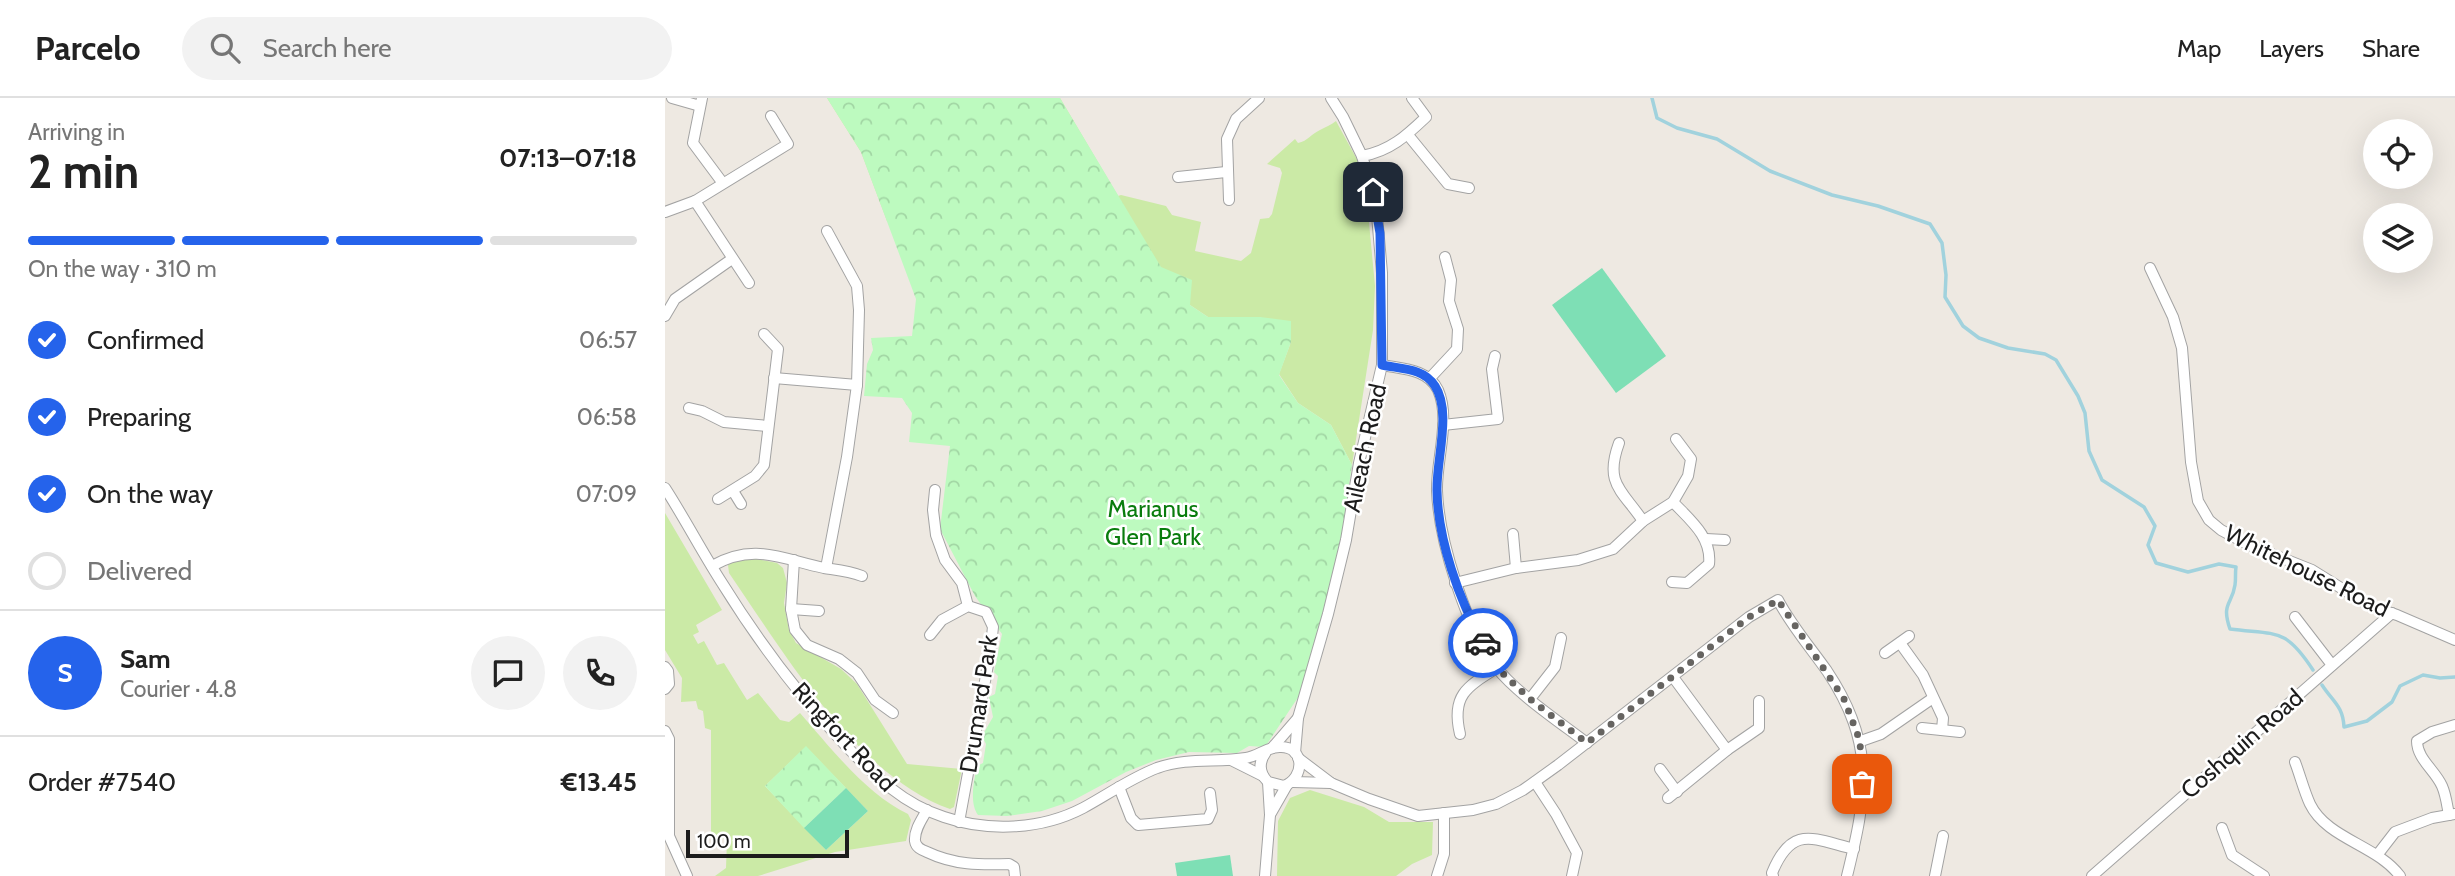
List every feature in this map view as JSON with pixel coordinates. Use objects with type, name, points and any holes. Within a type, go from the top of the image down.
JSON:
[{"type":"street","points":[[672,98],[701,102],[693,143],[722,182]]},
{"type":"street","points":[[1229,200],[1227,139],[1236,119],[1259,98]]},
{"type":"street","name":"Aileach Road","points":[[1297,756],[1298,718],[1346,541],[1359,463],[1382,365],[1380,233],[1374,196],[1362,156],[1331,98]]},
{"type":"street","points":[[1362,156],[1381,153],[1408,135],[1426,117],[1412,98]]},
{"type":"street","points":[[665,212],[695,201],[788,144],[771,116]]},
{"type":"street","points":[[1408,135],[1448,184],[1469,188]]},
{"type":"street","points":[[1178,177],[1226,172]]},
{"type":"street","points":[[695,201],[748,283]]},
{"type":"street","points":[[826,568],[847,457],[857,385],[859,310],[856,286],[827,231]]},
{"type":"street","points":[[1430,378],[1457,349],[1458,330],[1449,301],[1451,280],[1445,257]]},
{"type":"street","points":[[665,316],[675,299],[732,259]]},
{"type":"street","name":"Whitehouse Road","points":[[2150,268],[2173,317],[2182,348],[2191,463],[2198,501],[2209,520],[2221,530],[2249,545],[2312,570],[2370,606],[2455,640]]},
{"type":"street","points":[[718,499],[755,476],[764,466],[778,349],[764,334]]},
{"type":"street","points":[[1443,425],[1498,419],[1492,369],[1495,356]]},
{"type":"street","points":[[1382,365],[1421,373],[1430,378],[1440,397],[1443,425],[1437,491],[1455,583],[1472,624],[1497,668],[1530,699],[1587,743]]},
{"type":"street","points":[[774,378],[857,385]]},
{"type":"street","points":[[689,408],[724,422],[768,426]]},
{"type":"street","points":[[1455,583],[1516,568],[1578,560],[1613,549],[1643,521],[1673,502],[1688,476],[1691,459],[1676,439]]},
{"type":"street","points":[[1619,443],[1611,463],[1615,484],[1643,521]]},
{"type":"street","name":"Ringfort Road","points":[[665,488],[762,644],[830,728],[886,786],[904,799],[927,810],[959,822],[1006,827],[1044,822],[1074,812],[1158,767],[1198,759],[1231,760],[1269,750]]},
{"type":"street","points":[[935,490],[933,510],[936,535],[945,559],[962,583],[968,606]]},
{"type":"street","points":[[733,491],[741,504]]},
{"type":"street","points":[[1672,582],[1687,583],[1709,564],[1710,550],[1706,539],[1673,502]]},
{"type":"street","points":[[1513,534],[1516,568]]},
{"type":"street","points":[[1706,539],[1725,540]]},
{"type":"street","points":[[712,566],[747,552],[769,553],[862,576]]},
{"type":"street","points":[[795,560],[791,609],[795,630],[807,645],[839,659],[857,673],[875,700],[893,713]]},
{"type":"street","points":[[1265,876],[1270,815],[1260,763],[1269,750],[1285,747],[1331,783],[1418,816],[1473,810],[1496,804],[1535,782],[1749,617],[1778,600],[1844,699],[1860,741],[1863,760],[1861,815],[1846,876]]},
{"type":"street","name":"Drumard Park","points":[[930,635],[942,620],[968,606],[986,612],[993,627],[985,688],[959,822]]},
{"type":"street","points":[[791,609],[818,611]]},
{"type":"street","name":"Coshquin Road","points":[[2092,876],[2392,613]]},
{"type":"street","points":[[2295,617],[2332,665]]},
{"type":"street","points":[[1530,699],[1555,667],[1561,638]]},
{"type":"street","points":[[1885,653],[1904,639],[1943,718],[1942,730]]},
{"type":"street","points":[[665,667],[669,684],[665,689]]},
{"type":"street","points":[[1460,734],[1456,719],[1458,700],[1474,682],[1497,668]]},
{"type":"street","points":[[1673,677],[1727,750]]},
{"type":"street","points":[[1860,741],[1881,734],[1933,698]]},
{"type":"street","points":[[1660,769],[1672,795],[1759,728],[1759,701]]},
{"type":"street","name":"Aileach Road","points":[[1269,750],[1298,718]]},
{"type":"street","points":[[2378,854],[2395,832],[2431,818],[2452,814],[2433,769],[2417,750],[2417,741],[2432,732],[2455,725]]},
{"type":"street","points":[[1923,727],[1960,732]]},
{"type":"street","points":[[665,731],[669,739],[669,836],[687,876]]},
{"type":"street","points":[[1270,815],[1300,770],[1297,756]]},
{"type":"street","name":"Ringfort Road","points":[[1231,760],[1265,779]]},
{"type":"street","points":[[2295,762],[2311,806],[2331,827],[2354,843],[2378,854],[2391,864],[2400,876]]},
{"type":"street","points":[[1265,779],[1280,786],[1290,783],[1331,783]]},
{"type":"street","points":[[1535,782],[1577,853],[1572,876]]},
{"type":"street","points":[[1119,787],[1131,818],[1138,825],[1208,819],[1212,810],[1210,793]]},
{"type":"street","points":[[927,810],[918,827],[915,842],[918,848],[944,861],[973,865],[1009,864],[1014,867],[1015,876]]},
{"type":"street","points":[[1437,876],[1444,854],[1444,813]]},
{"type":"street","points":[[2222,828],[2232,855],[2264,876]]},
{"type":"street","points":[[1935,876],[1943,836]]},
{"type":"street","points":[[1773,876],[1779,858],[1791,842],[1808,838],[1854,849]]},
{"type":"green space","points":[[827,98],[1060,98],[1118,196],[1166,206],[1172,215],[1201,222],[1195,251],[1241,261],[1251,253],[1260,219],[1269,218],[1272,214],[1282,173],[1280,168],[1267,164],[1295,139],[1298,143],[1301,142],[1336,121],[1359,163],[1366,191],[1375,286],[1373,330],[1352,465],[1331,425],[1298,403],[1279,374],[1291,342],[1260,317],[1208,317],[1190,305],[887,221],[861,152]]},
{"type":"green space","name":"Marianus Glen Park","points":[[827,98],[1060,98],[1161,267],[1192,280],[1190,305],[1208,317],[1260,317],[1291,321],[1291,342],[1279,375],[1298,403],[1331,425],[1352,465],[1341,540],[1326,613],[1301,693],[1265,747],[1249,746],[1237,753],[1189,752],[1156,760],[1126,772],[1072,801],[1042,811],[1007,816],[978,815],[973,798],[974,785],[977,766],[983,763],[986,744],[982,736],[993,717],[989,697],[995,694],[998,676],[994,672],[1002,634],[975,596],[940,529],[950,446],[909,442],[912,413],[902,398],[864,396],[867,364],[873,350],[871,338],[912,336],[916,299],[861,152]]},
{"type":"green space","points":[[1602,268],[1666,356],[1616,393],[1552,305]]},
{"type":"green space","points":[[665,513],[722,610],[696,625],[699,632],[693,635],[698,644],[704,641],[717,665],[724,663],[747,700],[758,693],[780,720],[789,722],[800,713],[864,783],[908,814],[911,820],[906,841],[835,852],[758,876],[715,876],[726,868],[727,839],[711,838],[711,730],[705,728],[703,711],[698,709],[696,701],[681,702],[682,678],[665,650]],"holes":[[[806,747],[868,811],[826,850],[765,786]]]},
{"type":"green space","points":[[747,557],[777,563],[783,568],[787,583],[784,603],[789,630],[796,643],[841,669],[857,684],[907,764],[962,769],[954,807],[950,809],[916,793],[883,769],[825,708],[729,573],[728,565]]},
{"type":"green space","points":[[806,746],[846,788],[804,828],[765,786]]},
{"type":"green space","points":[[846,788],[868,811],[826,850],[804,828]]},
{"type":"green space","points":[[1310,790],[1364,807],[1389,822],[1433,822],[1432,855],[1412,864],[1396,876],[1277,876],[1278,821],[1290,798]]},
{"type":"green space","points":[[1230,855],[1233,876],[1177,876],[1175,863]]},
{"type":"waterway","points":[[1652,98],[1657,118],[1677,128],[1717,139],[1770,171],[1832,195],[1878,206],[1930,224],[1942,243],[1946,275],[1945,297],[1963,326],[1979,338],[2008,348],[2045,354],[2056,360],[2085,413],[2089,451],[2102,480],[2144,507],[2155,526],[2148,545],[2156,563],[2188,572],[2219,564],[2236,567],[2234,592],[2227,609],[2230,629],[2279,636],[2295,646],[2313,670]]},
{"type":"waterway","points":[[2322,685],[2339,709],[2344,727],[2367,721],[2392,702],[2400,686],[2423,675],[2455,677]]},
{"type":"way so far","points":[[1483,643],[1497,668],[1530,699],[1587,743],[1749,617],[1778,600],[1844,699],[1860,741],[1863,760],[1862,784]]},
{"type":"route","points":[[1373,192],[1380,233],[1382,365],[1421,373],[1430,378],[1440,397],[1443,425],[1437,491],[1443,530],[1455,583],[1483,643]]}]
